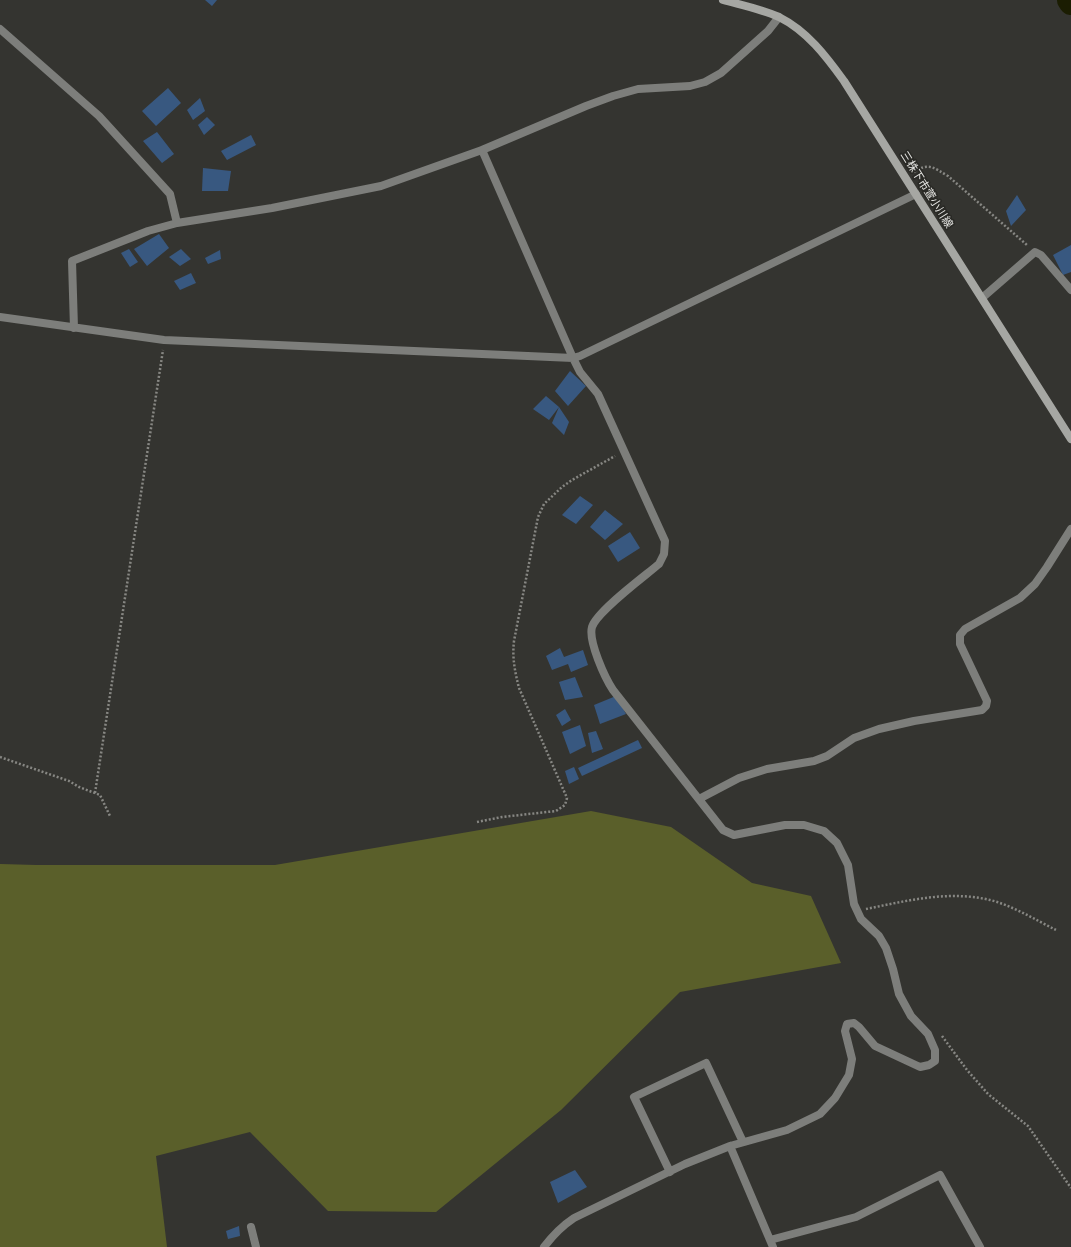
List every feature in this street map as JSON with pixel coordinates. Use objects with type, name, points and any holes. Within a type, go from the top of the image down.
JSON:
[{"type":"main road","name":"三株下市萱小川線","points":[[723,0],[779,17],[802,32],[823,52],[844,81],[1071,439]]},
{"type":"street","points":[[74,328],[72,261],[148,231],[177,223],[272,208],[381,186],[485,157],[613,96],[638,90],[690,86],[704,82],[721,73],[768,31],[779,17]]},
{"type":"street","points":[[0,29],[99,116],[170,194],[177,223]]},
{"type":"street","points":[[485,157],[573,358],[580,372],[598,394],[665,541],[664,554],[659,564],[600,613],[592,626],[591,639],[605,679],[723,830],[734,835],[785,824],[804,824],[824,831],[838,843],[848,865],[854,904],[861,919],[879,936],[886,948],[894,969],[899,994],[911,1016],[928,1034],[935,1050],[935,1061],[929,1065],[920,1067],[875,1046],[854,1023],[847,1024],[845,1031],[852,1059],[849,1075],[835,1098],[820,1114],[787,1130],[730,1146],[670,1172],[574,1218],[558,1230],[544,1247]]},
{"type":"street","points":[[0,318],[164,340],[573,358],[580,356],[916,194]]},
{"type":"street","points":[[982,298],[1035,252],[1041,255],[1071,290]]},
{"type":"street","points":[[699,800],[746,776],[767,769],[814,761],[827,756],[854,738],[879,729],[914,721],[982,710],[986,706],[986,701],[960,644],[960,636],[966,628],[1020,598],[1035,584],[1071,529]]},
{"type":"street","points":[[670,1172],[634,1097],[706,1063],[743,1142]]},
{"type":"street","points":[[730,1146],[772,1243],[856,1217],[940,1176],[979,1245],[970,1247]]},
{"type":"street","points":[[251,1227],[256,1247]]},
{"type":"path","points":[[905,178],[926,166],[932,167],[943,173],[1035,252]]},
{"type":"path","points":[[95,793],[164,340]]},
{"type":"path","points":[[477,822],[502,817],[556,811],[565,805],[567,798],[519,688],[514,670],[514,641],[538,517],[544,504],[572,480],[624,451]]},
{"type":"path","points":[[0,757],[69,781],[79,787],[100,795],[110,816]]},
{"type":"path","points":[[857,910],[939,896],[962,896],[990,900],[1004,905],[1056,930]]},
{"type":"path","points":[[941,1035],[967,1070],[988,1094],[1028,1126],[1071,1188]]},
{"type":"green space","points":[[591,811],[671,827],[752,883],[811,896],[841,963],[680,992],[561,1110],[436,1212],[328,1211],[250,1132],[156,1156],[167,1247],[0,1247],[0,864],[275,865]]},
{"type":"building","points":[[205,0],[217,0],[212,6]]},
{"type":"building","points":[[168,88],[181,103],[156,126],[142,111]]},
{"type":"building","points":[[200,98],[205,111],[193,120],[187,110]]},
{"type":"building","points":[[207,117],[215,125],[204,135],[198,125]]},
{"type":"building","points":[[157,132],[174,154],[162,163],[143,141]]},
{"type":"building","points":[[251,135],[256,145],[227,160],[221,151]]},
{"type":"building","points":[[203,168],[231,171],[228,191],[202,191]]},
{"type":"building","points":[[1017,195],[1026,210],[1011,226],[1006,211]]},
{"type":"building","points":[[159,234],[169,248],[147,266],[134,249]]},
{"type":"building","points":[[1071,245],[1071,272],[1063,275],[1053,255]]},
{"type":"building","points":[[129,249],[138,262],[130,267],[121,253]]},
{"type":"building","points":[[181,249],[191,259],[180,266],[169,257]]},
{"type":"building","points":[[220,250],[221,259],[208,264],[205,258]]},
{"type":"building","points":[[191,273],[196,283],[180,290],[174,281]]},
{"type":"building","points":[[570,371],[586,386],[568,406],[555,391]]},
{"type":"building","points":[[546,396],[559,407],[549,420],[533,409]]},
{"type":"building","points":[[559,407],[569,422],[564,435],[552,423]]},
{"type":"building","points":[[580,496],[593,505],[576,524],[562,515]]},
{"type":"building","points":[[605,510],[623,524],[605,540],[590,527]]},
{"type":"building","points":[[630,532],[640,548],[618,562],[608,546]]},
{"type":"building","points":[[560,648],[564,657],[583,650],[588,665],[571,672],[568,664],[552,670],[546,656]]},
{"type":"building","points":[[575,677],[583,697],[565,700],[559,682]]},
{"type":"building","points":[[616,696],[626,714],[600,724],[594,705]]},
{"type":"building","points":[[565,709],[571,720],[562,726],[556,715]]},
{"type":"building","points":[[580,725],[586,746],[570,754],[562,732]]},
{"type":"building","points":[[596,731],[603,749],[592,753],[588,733]]},
{"type":"building","points":[[638,740],[642,748],[582,776],[578,768]]},
{"type":"building","points":[[574,767],[579,779],[569,784],[565,771]]},
{"type":"building","points":[[575,1170],[587,1187],[558,1203],[550,1182]]},
{"type":"building","points":[[239,1226],[240,1236],[228,1239],[226,1231]]}]
